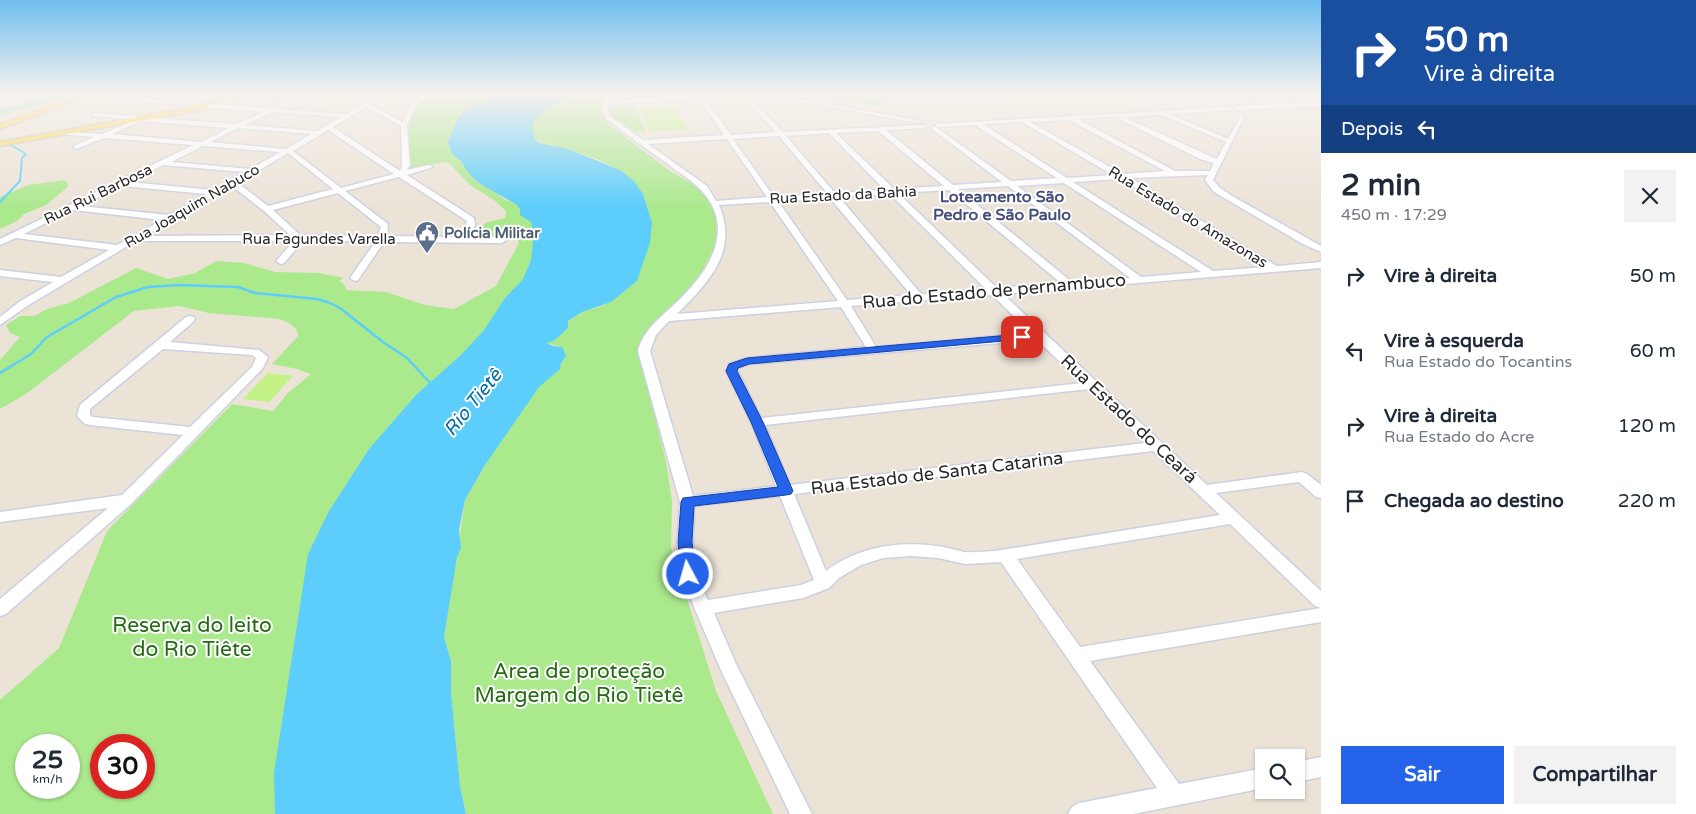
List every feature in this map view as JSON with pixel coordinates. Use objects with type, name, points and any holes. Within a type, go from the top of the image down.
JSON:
[{"type":"main road","points":[[0,144],[59,132]]},
{"type":"street","points":[[59,132],[203,143],[289,152],[385,226],[382,239],[355,278]]},
{"type":"street","points":[[76,147],[111,132]]},
{"type":"street","name":"Rua Rui Barbosa","points":[[0,242],[227,132]]},
{"type":"street","points":[[305,132],[319,133]]},
{"type":"street","points":[[335,132],[471,220],[472,224],[465,240]]},
{"type":"street","points":[[402,174],[406,165],[404,132]]},
{"type":"street","points":[[628,132],[704,188],[716,203],[723,243],[720,253],[705,279],[648,336],[644,351],[687,502],[685,542],[688,574],[729,668],[801,814]]},
{"type":"street","points":[[725,132],[844,303],[873,350]]},
{"type":"street","points":[[642,142],[814,132]]},
{"type":"street","name":"Rua Estado do Ceará","points":[[831,132],[1040,336],[1321,601]]},
{"type":"street","points":[[884,132],[1069,285]]},
{"type":"street","points":[[944,132],[1138,279]]},
{"type":"street","points":[[990,132],[1212,274]]},
{"type":"street","name":"Rua Estado do Amazonas","points":[[1043,132],[1123,177],[1274,268]]},
{"type":"street","points":[[1097,132],[1174,173]]},
{"type":"street","points":[[1151,132],[1203,157],[1219,162]]},
{"type":"street","points":[[1205,132],[1229,141]]},
{"type":"street","points":[[1232,132],[1219,162],[1208,180],[1217,190],[1229,198],[1321,249]]},
{"type":"street","name":"Rua Joaquim Nabuco","points":[[1,320],[63,280],[289,152],[319,133]]},
{"type":"street","points":[[781,134],[918,297]]},
{"type":"street","points":[[162,163],[253,171]]},
{"type":"street","points":[[267,209],[429,167]]},
{"type":"street","name":"Rua Estado da Bahia","points":[[716,203],[1174,173],[1211,173]]},
{"type":"street","points":[[120,183],[215,193]]},
{"type":"street","points":[[233,183],[267,209],[299,238],[281,261]]},
{"type":"street","points":[[70,207],[171,218]]},
{"type":"street","points":[[14,235],[119,248]]},
{"type":"street","name":"Rua Fagundes Varella","points":[[136,239],[502,240]]},
{"type":"street","name":"Rua do Estado de pernambuco","points":[[666,318],[1321,265]]},
{"type":"street","points":[[0,273],[63,280]]},
{"type":"street","points":[[190,319],[84,408],[83,416],[90,421],[194,432]]},
{"type":"street","points":[[823,583],[757,422],[732,371],[733,366],[747,361],[1040,336]]},
{"type":"street","points":[[0,609],[126,500],[257,368],[262,357],[255,352],[160,345]]},
{"type":"street","points":[[757,422],[1094,385]]},
{"type":"street","name":"Rua Estado de Santa Catarina","points":[[687,502],[1157,446]]},
{"type":"street","points":[[1204,490],[1302,477],[1321,493]]},
{"type":"street","points":[[0,517],[126,500]]},
{"type":"street","points":[[704,608],[803,591],[823,583],[844,566],[883,552],[924,550],[966,558],[1005,555],[1233,518]]},
{"type":"street","points":[[1005,555],[1174,796]]},
{"type":"street","points":[[1076,656],[1321,615]]},
{"type":"street","points":[[1305,770],[1321,767]]},
{"type":"street","points":[[1079,814],[1255,780]]},
{"type":"green space","name":"Reserva do leito do Rio Tiête","points":[[409,132],[452,132],[448,142],[470,175],[504,199],[552,221],[312,814],[0,814],[0,700],[59,648],[107,531],[232,404],[273,411],[287,394],[311,374],[272,364],[298,336],[297,330],[289,323],[279,319],[209,313],[179,306],[134,311],[26,394],[0,409],[0,360],[20,337],[10,333],[6,325],[20,316],[34,316],[47,309],[69,303],[136,268],[168,279],[195,273],[216,261],[244,263],[275,272],[319,273],[344,278],[339,281],[344,284],[346,290],[386,292],[425,305],[454,309],[496,286],[519,243],[515,236],[478,235],[485,223],[505,218],[506,211],[494,200],[470,185],[449,163],[442,162],[408,170]]},
{"type":"green space","name":"Area de proteção Margem do Rio Tietê","points":[[533,132],[619,132],[670,171],[700,188],[711,204],[716,219],[717,242],[699,278],[678,300],[691,302],[648,343],[645,377],[666,462],[672,501],[671,548],[716,691],[773,814],[466,814],[460,786],[451,692],[451,661],[444,637],[465,500],[485,465],[562,347],[546,343],[575,316],[583,311],[605,304],[618,292],[636,271],[643,259],[650,235],[650,221],[645,201],[638,189],[625,175],[614,167],[595,159],[535,140]]},
{"type":"green space","points":[[65,180],[69,186],[46,205],[24,214],[17,221],[0,229],[0,197],[28,185]]},
{"type":"green space","points":[[268,373],[293,376],[269,402],[243,399]]},
{"type":"water","name":"Rio Tietê","points":[[452,132],[533,132],[535,140],[540,143],[568,149],[620,170],[634,181],[643,194],[652,223],[650,243],[637,281],[611,302],[582,312],[568,321],[568,328],[555,340],[547,343],[562,347],[566,356],[561,363],[560,369],[539,387],[485,465],[465,500],[459,530],[461,548],[457,557],[444,637],[451,661],[451,692],[460,786],[466,814],[275,814],[274,773],[308,554],[329,511],[369,449],[416,395],[462,354],[484,330],[505,298],[523,279],[531,260],[534,233],[531,222],[520,215],[520,209],[517,205],[479,183],[470,175],[460,160],[452,154],[448,142]]},
{"type":"waterway","points":[[0,142],[11,145],[26,154],[22,158],[20,181],[0,202]]},
{"type":"waterway","points":[[0,373],[31,354],[47,337],[116,297],[148,287],[179,285],[238,287],[255,293],[317,299],[330,303],[340,308],[383,342],[407,358],[432,385]]},
{"type":"place","name":"Polícia Militar","points":[[427,254]]},
{"type":"district","name":"Loteamento São Pedro e São Paulo","points":[[1002,205]]},
{"type":"route","points":[[688,574],[685,542],[687,502],[786,491],[757,422],[732,371],[733,366],[747,361],[1022,337]]}]
